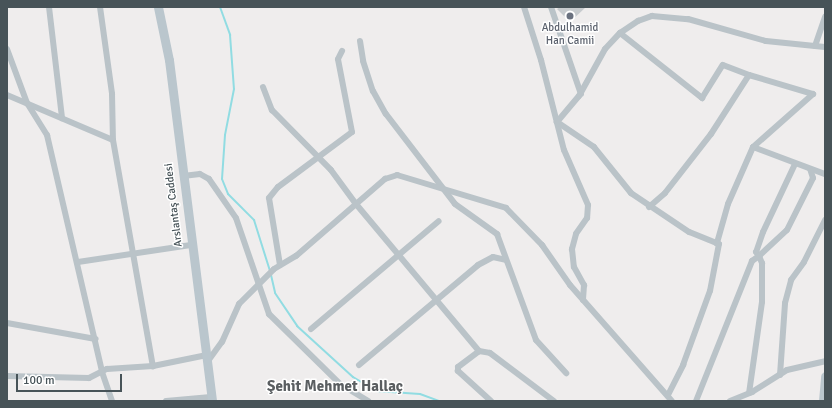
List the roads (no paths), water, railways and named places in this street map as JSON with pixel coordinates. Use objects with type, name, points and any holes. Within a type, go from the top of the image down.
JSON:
[{"type":"main road","name":"Arslantaş Caddesi","points":[[158,7],[170,60],[191,244],[208,358],[212,399]]},
{"type":"main road","points":[[823,401],[825,376]]},
{"type":"street","points":[[49,7],[62,118]]},
{"type":"street","points":[[100,7],[112,94],[114,140],[132,253],[153,366]]},
{"type":"street","points":[[524,7],[564,150],[588,205],[587,218],[576,234],[572,250],[574,267],[584,285],[583,300]]},
{"type":"street","points":[[551,7],[580,94]]},
{"type":"street","points":[[557,122],[580,94],[606,49],[620,33],[638,21],[652,16],[688,19],[766,41],[825,47]]},
{"type":"street","points":[[815,46],[825,17]]},
{"type":"street","points":[[620,33],[702,98],[723,65],[749,75],[813,94],[753,147],[728,204],[717,243],[719,244],[710,291],[683,366],[668,395]]},
{"type":"street","points":[[360,42],[363,61],[373,91],[386,114],[440,187],[455,204],[497,234],[536,340],[566,373]]},
{"type":"street","points":[[7,49],[27,103],[47,136],[96,339],[102,372],[112,401]]},
{"type":"street","points":[[280,265],[269,198],[278,187],[352,132],[338,59],[342,51]]},
{"type":"street","points":[[649,207],[665,193],[711,134],[749,75]]},
{"type":"street","points":[[263,88],[272,110],[318,156],[356,204],[399,252],[437,301],[479,351],[490,353],[554,401]]},
{"type":"street","points":[[7,95],[114,140]]},
{"type":"street","points":[[557,122],[594,147],[631,193],[649,207],[689,232],[717,243]]},
{"type":"street","points":[[753,147],[825,174]]},
{"type":"street","points":[[749,393],[762,302],[762,264],[756,252],[763,232],[795,164]]},
{"type":"street","points":[[696,401],[752,260],[759,256],[787,230],[813,178],[810,169]]},
{"type":"street","points":[[183,176],[200,174],[209,179],[236,218],[260,283],[269,314],[340,384],[368,401]]},
{"type":"street","points":[[7,376],[89,378],[102,372],[208,358],[222,342],[239,304],[274,269],[385,179],[397,175],[506,208],[542,246],[583,300],[672,401]]},
{"type":"street","points":[[780,375],[785,303],[791,280],[804,262],[825,220]]},
{"type":"street","points":[[311,328],[399,252],[440,221]]},
{"type":"street","points":[[78,262],[191,244]]},
{"type":"street","points":[[359,365],[478,265],[493,257],[506,260]]},
{"type":"street","points":[[7,323],[96,339]]},
{"type":"street","points":[[479,351],[458,367],[458,371],[491,401]]},
{"type":"street","points":[[730,401],[749,393],[787,370],[825,361]]},
{"type":"street","points":[[166,401],[212,399]]},
{"type":"waterway","points":[[220,7],[230,35],[234,89],[225,135],[222,179],[228,194],[254,220],[270,271]]},
{"type":"waterway","points":[[271,275],[275,293],[297,326],[353,377],[376,391],[420,394],[439,401]]},
{"type":"place","name":"Abdulhamid Han Camii","points":[[570,16]]},
{"type":"district","name":"Şehit Mehmet Hallaç","points":[[335,387]]}]
